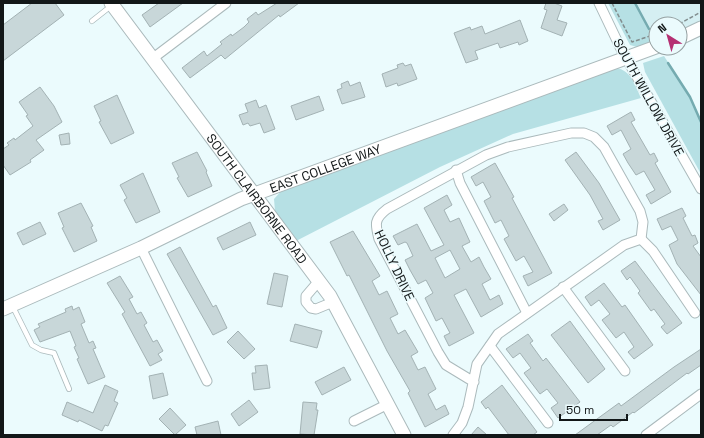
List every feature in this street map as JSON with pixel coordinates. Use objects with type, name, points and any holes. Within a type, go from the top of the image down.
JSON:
[{"type":"street","points":[[152,59],[226,3]]},
{"type":"street","name":"SOUTH WILLOW DRIVE","points":[[600,3],[626,58],[701,189]]},
{"type":"street","name":"SOUTH CLAIRBORNE ROAD","points":[[112,4],[333,302],[404,435]]},
{"type":"street","points":[[688,34],[701,28]]},
{"type":"street","name":"EAST COLLEGE WAY","points":[[8,307],[141,248],[253,194],[648,50]]},
{"type":"street","name":"HOLLY DRIVE","points":[[474,382],[446,365],[379,239],[376,225],[380,215],[387,209],[486,155],[508,148],[571,133],[584,133],[594,137],[604,146],[640,211],[643,222],[641,239]]},
{"type":"street","points":[[456,170],[460,183],[527,313]]},
{"type":"street","points":[[453,435],[466,415],[477,364],[498,334],[624,245],[641,239],[653,251],[695,313]]},
{"type":"street","points":[[141,248],[207,381]]},
{"type":"street","points":[[318,282],[306,296],[306,302],[311,308],[316,309],[333,302]]},
{"type":"street","points":[[563,288],[625,371]]},
{"type":"street","points":[[490,346],[548,423]]},
{"type":"street","points":[[646,435],[701,394]]},
{"type":"street","points":[[354,420],[388,404]]},
{"type":"lane","points":[[92,21],[112,4]]},
{"type":"lane","points":[[8,307],[32,345],[54,353],[69,389]]},
{"type":"path","points":[[612,3],[632,42],[648,37]]},
{"type":"path","points":[[688,19],[701,12]]},
{"type":"shaded area","points":[[608,3],[635,3],[648,27],[648,43],[637,47],[630,45]]},
{"type":"shaded area","points":[[635,3],[701,3],[701,21],[688,27],[688,16],[648,16],[648,27]]},
{"type":"shaded area","points":[[664,56],[690,97],[701,122],[701,174],[645,72],[643,63]]},
{"type":"shaded area","points":[[616,68],[621,69],[629,75],[641,98],[513,134],[440,167],[296,241],[275,211],[274,199],[283,189]]},
{"type":"building","points":[[32,3],[55,3],[64,15],[3,61],[3,25]]},
{"type":"building","points":[[159,3],[183,3],[150,27],[142,15]]},
{"type":"building","points":[[277,3],[299,3],[280,17],[279,15],[225,59],[221,55],[190,78],[182,68],[204,51],[207,56],[222,44],[220,42],[231,34],[232,36],[244,27],[249,22],[247,19],[256,12],[258,15]]},
{"type":"building","points":[[546,3],[554,3],[562,6],[557,20],[567,23],[562,36],[541,28],[547,10],[544,9]]},
{"type":"building","points":[[520,20],[528,41],[519,45],[518,42],[500,48],[498,43],[475,51],[478,59],[466,63],[454,33],[470,27],[471,30],[482,26],[485,34]]},
{"type":"building","points":[[403,63],[405,66],[411,64],[417,79],[398,86],[397,83],[386,87],[382,74],[398,68],[397,65]]},
{"type":"building","points":[[348,81],[350,86],[360,82],[365,97],[342,104],[337,90],[342,88],[341,84]]},
{"type":"building","points":[[40,87],[54,106],[62,122],[36,140],[44,150],[30,160],[31,162],[10,175],[3,165],[3,149],[9,145],[7,143],[14,138],[15,140],[33,126],[26,116],[28,115],[19,102]]},
{"type":"building","points":[[117,95],[134,133],[111,144],[99,122],[101,121],[94,106]]},
{"type":"building","points":[[319,96],[324,110],[296,120],[291,106]]},
{"type":"building","points":[[256,100],[259,108],[266,105],[275,129],[264,133],[260,123],[250,126],[248,123],[243,125],[239,115],[248,112],[245,104]]},
{"type":"building","points":[[631,112],[635,120],[631,122],[650,155],[654,153],[658,161],[655,163],[671,192],[651,204],[646,195],[655,190],[644,171],[636,175],[628,163],[623,154],[631,149],[621,130],[612,135],[607,126]]},
{"type":"building","points":[[69,133],[70,144],[61,145],[59,135]]},
{"type":"building","points":[[197,152],[207,171],[206,172],[212,186],[188,197],[177,178],[179,177],[172,163]]},
{"type":"building","points":[[576,152],[599,183],[620,220],[603,230],[598,221],[603,219],[590,195],[565,160]]},
{"type":"building","points":[[495,163],[514,197],[512,198],[552,273],[528,286],[523,276],[533,272],[524,256],[516,261],[504,239],[509,236],[501,220],[495,223],[484,201],[491,197],[483,182],[476,186],[471,177]]},
{"type":"building","points":[[143,173],[160,212],[136,223],[124,200],[127,198],[120,185]]},
{"type":"building","points":[[447,195],[452,205],[444,210],[450,222],[459,218],[470,242],[462,246],[471,262],[479,257],[491,279],[482,284],[490,300],[499,295],[503,304],[481,317],[466,289],[454,295],[474,333],[449,346],[444,336],[450,333],[442,318],[436,321],[425,298],[433,293],[426,280],[418,284],[410,270],[405,260],[413,256],[407,243],[405,242],[398,245],[393,236],[417,224],[431,251],[444,245],[424,208]],"holes":[[[450,250],[460,269],[445,278],[435,258]]]},
{"type":"building","points":[[81,203],[93,226],[91,227],[97,241],[74,252],[62,228],[64,227],[58,213]]},
{"type":"building","points":[[564,204],[568,210],[554,221],[549,214]]},
{"type":"building","points":[[682,208],[686,216],[683,218],[692,236],[695,235],[698,243],[693,246],[701,257],[701,295],[677,264],[669,245],[678,240],[671,226],[662,230],[657,219]]},
{"type":"building","points":[[40,222],[46,234],[23,245],[17,233]]},
{"type":"building","points":[[250,222],[256,235],[223,250],[217,238]]},
{"type":"building","points":[[353,231],[380,276],[372,281],[379,295],[387,291],[398,314],[390,318],[398,334],[405,330],[418,352],[411,356],[418,370],[425,367],[436,389],[428,394],[436,410],[445,405],[449,414],[425,427],[408,393],[410,391],[387,351],[349,275],[347,276],[330,242]]},
{"type":"building","points":[[180,247],[213,307],[216,305],[227,328],[213,335],[167,254]]},
{"type":"building","points":[[635,261],[682,323],[667,334],[661,327],[665,324],[654,309],[651,311],[638,293],[640,291],[630,277],[627,280],[621,271]]},
{"type":"building","points":[[274,273],[288,276],[282,307],[267,304]]},
{"type":"building","points":[[120,276],[133,297],[129,299],[137,314],[141,312],[147,323],[144,325],[153,342],[157,340],[163,351],[158,354],[162,360],[150,366],[122,314],[125,312],[107,283]]},
{"type":"building","points":[[604,283],[622,307],[625,305],[653,345],[634,359],[628,352],[634,347],[624,332],[616,338],[602,320],[610,314],[599,300],[591,306],[585,297]]},
{"type":"building","points":[[72,306],[73,310],[79,307],[85,322],[81,324],[89,343],[93,341],[96,348],[93,349],[105,377],[88,384],[77,359],[79,358],[74,347],[76,346],[70,331],[40,342],[34,330],[40,327],[38,324],[66,312],[65,309]]},
{"type":"building","points":[[570,321],[605,369],[588,383],[551,335]]},
{"type":"building","points":[[295,324],[322,331],[317,348],[290,341]]},
{"type":"building","points":[[238,331],[255,349],[244,359],[227,342]]},
{"type":"building","points":[[528,334],[533,341],[530,343],[543,361],[546,358],[580,402],[558,418],[551,408],[558,403],[547,389],[540,394],[524,373],[531,368],[520,353],[513,358],[506,349]]},
{"type":"building","points":[[701,349],[701,365],[688,374],[687,373],[634,413],[633,412],[613,427],[611,425],[597,435],[575,435],[619,403],[621,406]]},
{"type":"building","points":[[267,365],[270,388],[254,390],[252,373],[256,373],[255,366]]},
{"type":"building","points":[[344,367],[351,380],[322,395],[315,382]]},
{"type":"building","points":[[163,373],[168,395],[153,399],[149,376]]},
{"type":"building","points":[[105,385],[118,391],[114,401],[118,403],[108,426],[105,425],[102,431],[79,420],[78,422],[62,415],[67,402],[93,413]]},
{"type":"building","points":[[502,385],[537,432],[533,435],[509,435],[488,407],[486,409],[481,402]]},
{"type":"building","points":[[249,400],[258,412],[239,426],[231,414]]},
{"type":"building","points":[[303,402],[317,403],[316,410],[318,410],[314,435],[300,434]]},
{"type":"building","points":[[170,408],[186,425],[175,435],[159,419]]},
{"type":"building","points":[[218,421],[221,435],[197,435],[195,427]]},
{"type":"building","points":[[478,427],[487,435],[471,435]]},
{"type":"waterway","points":[[635,3],[648,27]]},
{"type":"waterway","points":[[668,63],[690,97],[701,122]]}]
